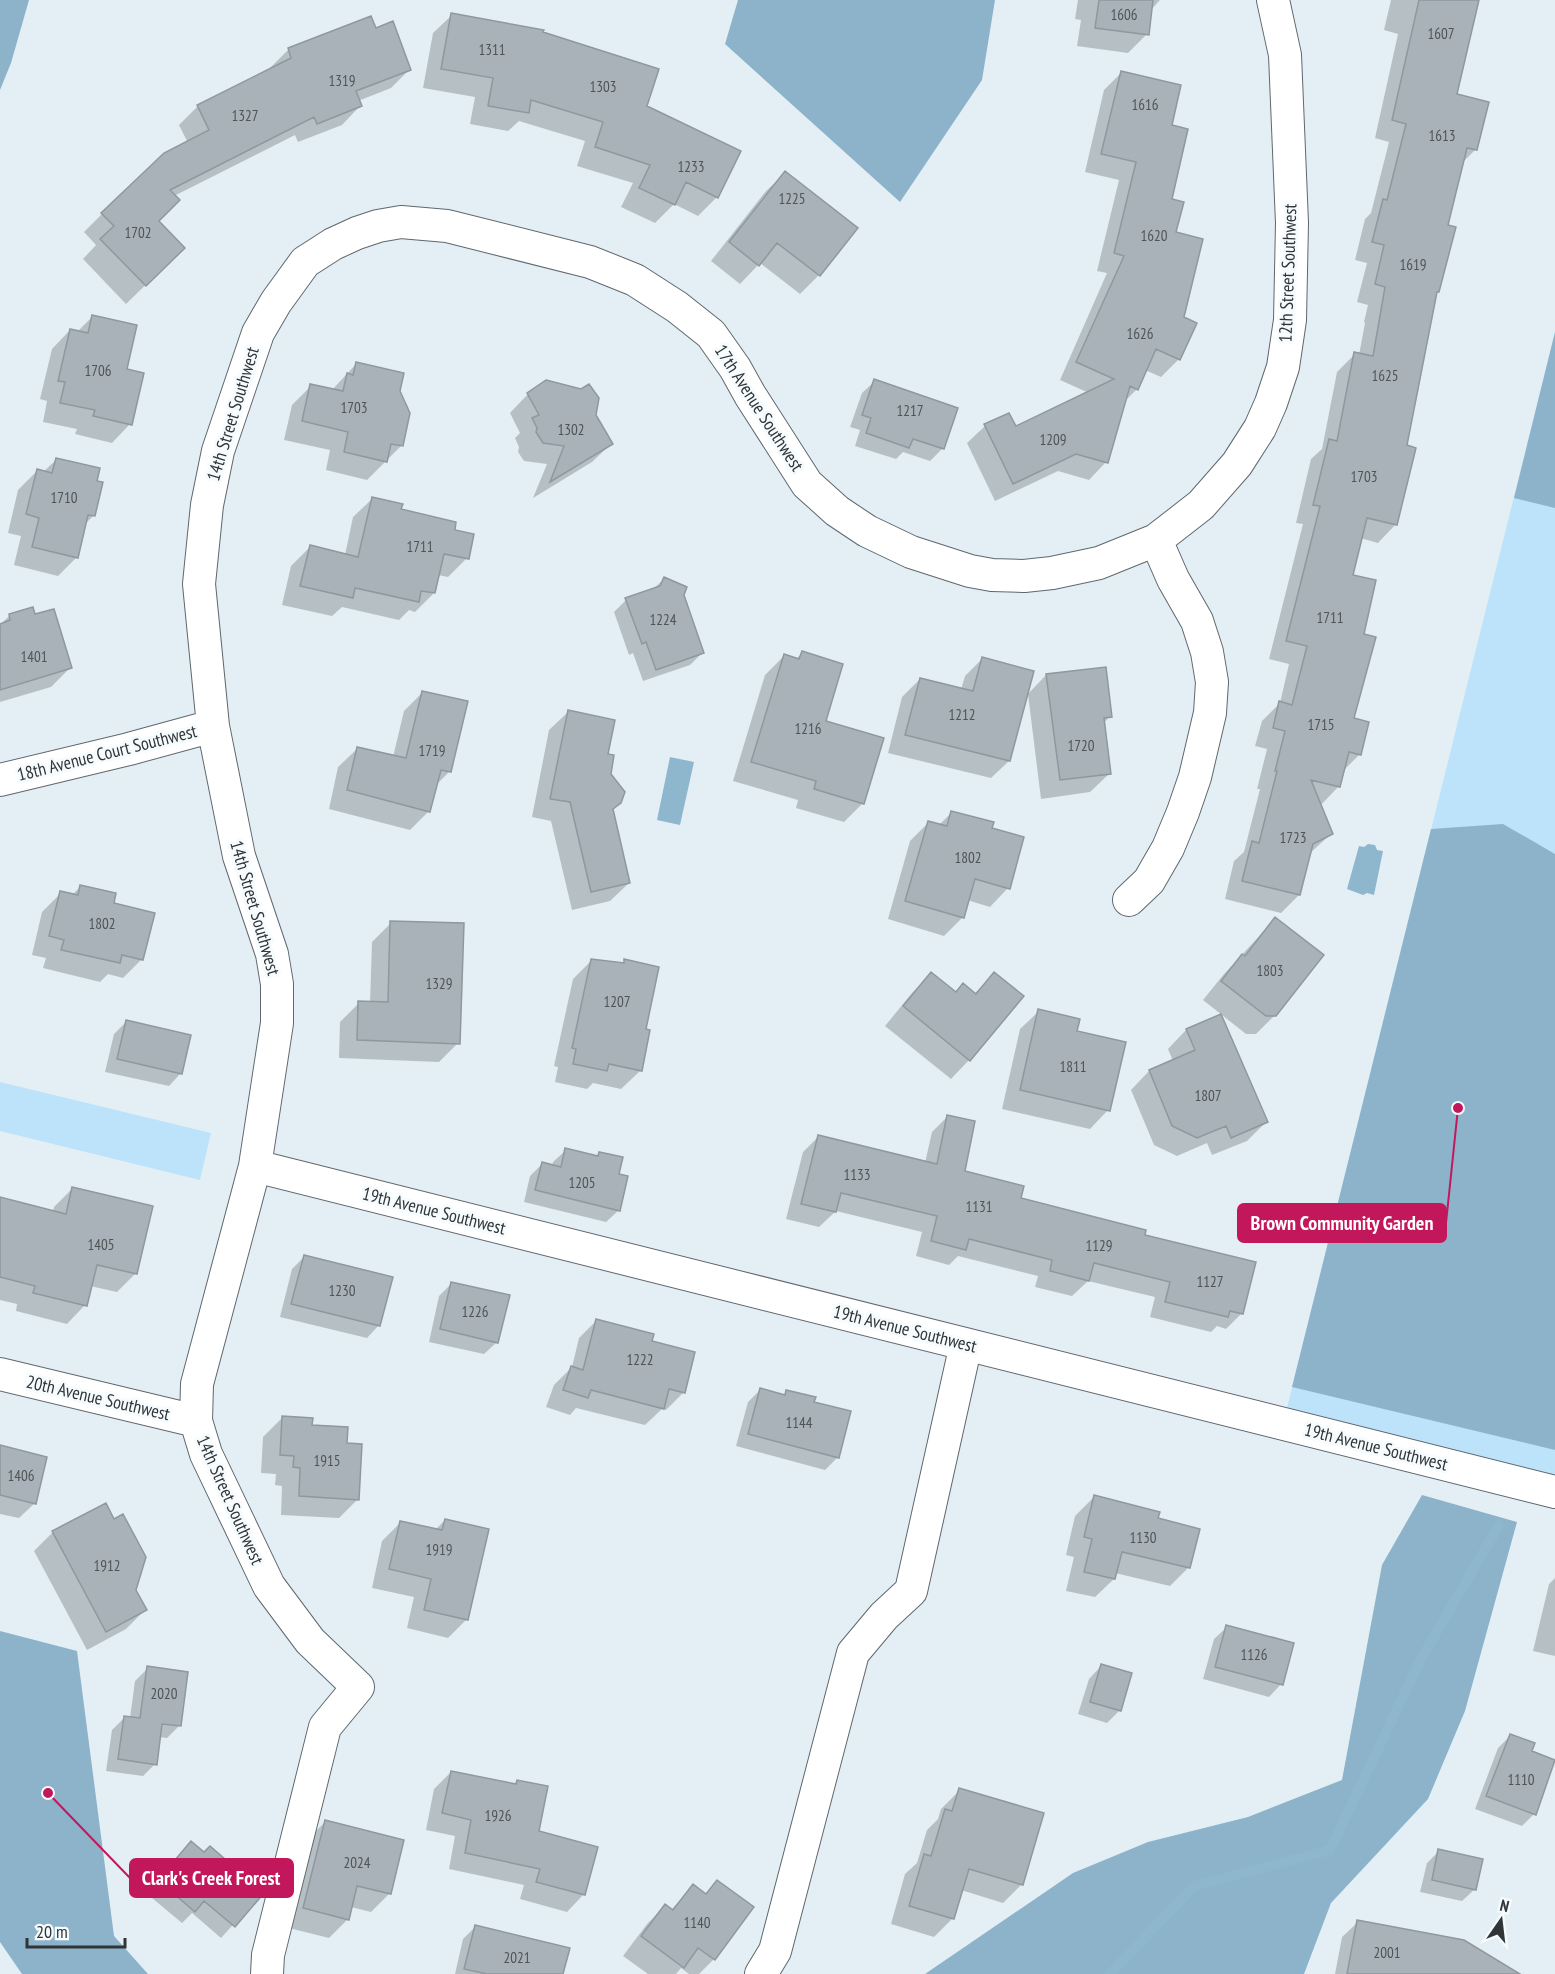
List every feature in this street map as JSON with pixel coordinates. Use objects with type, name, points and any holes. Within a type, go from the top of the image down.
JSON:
[{"type":"street","name":"12th Street Southwest","points":[[1156,540],[1200,505],[1237,464],[1260,428],[1283,367],[1290,320],[1292,223],[1285,54],[1273,0]]},
{"type":"street","name":"17th Avenue Southwest","points":[[357,233],[401,222],[447,226],[590,262],[635,280],[677,307],[711,334],[735,368],[807,484],[837,511],[867,531],[911,552],[970,571],[992,575],[1024,576],[1052,573],[1099,563],[1156,540]]},
{"type":"street","name":"14th Street Southwest","points":[[267,1974],[268,1955],[325,1727],[358,1687],[310,1641],[269,1586],[221,1488],[206,1454],[196,1421],[197,1384],[255,1166],[277,1023],[277,984],[272,954],[239,856],[213,726],[199,584],[207,505],[218,452],[258,333],[276,302],[305,262],[333,244],[357,233]]},
{"type":"street","points":[[1129,900],[1149,881],[1168,848],[1195,777],[1210,713],[1212,682],[1208,651],[1197,621],[1173,579],[1156,540]]},
{"type":"street","name":"18th Avenue Court Southwest","points":[[0,780],[213,726]]},
{"type":"street","name":"19th Avenue Southwest","points":[[255,1166],[1555,1492]]},
{"type":"street","points":[[761,1974],[775,1951],[853,1653],[884,1616],[911,1591],[966,1344]]},
{"type":"street","name":"20th Avenue Southwest","points":[[0,1374],[196,1421]]},
{"type":"shaded area","points":[[0,0],[29,0],[11,63],[0,90]]},
{"type":"shaded area","points":[[738,0],[995,0],[982,80],[900,202],[725,44]]},
{"type":"shaded area","points":[[1555,332],[1555,1492],[1283,1424]]},
{"type":"shaded area","points":[[1555,332],[1555,508],[1514,498]]},
{"type":"shaded area","points":[[670,757],[694,762],[680,825],[657,820]]},
{"type":"shaded area","points":[[1503,824],[1555,854],[1555,1450],[1292,1387],[1431,829]]},
{"type":"shaded area","points":[[1368,844],[1375,845],[1377,850],[1383,851],[1374,895],[1367,893],[1363,895],[1347,889],[1359,846],[1364,847]]},
{"type":"shaded area","points":[[0,1082],[211,1133],[200,1180],[0,1131]]},
{"type":"shaded area","points":[[1422,1495],[1517,1522],[1465,1711],[1428,1799],[1331,1903],[1304,1974],[925,1974],[1073,1873],[1148,1842],[1248,1817],[1342,1780],[1382,1565]]},
{"type":"shaded area","points":[[0,1631],[77,1651],[114,1936],[148,1974],[22,1974],[0,1942]]},
{"type":"building","points":[[1099,0],[1153,0],[1149,35],[1095,28]]},
{"type":"building","points":[[1419,0],[1479,0],[1457,94],[1489,102],[1477,150],[1467,148],[1448,225],[1456,227],[1439,292],[1437,292],[1407,445],[1416,448],[1397,525],[1367,518],[1353,575],[1376,580],[1364,634],[1376,637],[1354,718],[1369,722],[1361,755],[1349,752],[1340,787],[1311,780],[1333,834],[1313,844],[1300,895],[1242,881],[1252,841],[1259,843],[1277,771],[1275,771],[1285,731],[1273,728],[1279,701],[1292,705],[1307,646],[1286,641],[1320,506],[1313,505],[1329,439],[1337,441],[1354,352],[1373,356],[1385,287],[1375,284],[1384,245],[1372,242],[1383,199],[1387,200],[1406,124],[1392,120]]},
{"type":"building","points":[[451,13],[544,30],[543,32],[659,69],[647,106],[741,151],[718,198],[686,182],[675,205],[639,188],[650,165],[595,147],[603,122],[531,100],[529,113],[488,106],[493,78],[441,69]]},
{"type":"building","points":[[371,16],[376,28],[393,21],[411,70],[356,91],[362,106],[317,124],[314,117],[170,190],[180,200],[159,221],[185,248],[146,286],[100,239],[114,226],[101,213],[164,153],[209,130],[197,105],[291,58],[288,48]]},
{"type":"building","points":[[1121,71],[1181,85],[1172,125],[1188,129],[1172,199],[1184,202],[1176,232],[1203,239],[1184,317],[1197,323],[1180,360],[1156,349],[1138,390],[1130,386],[1108,463],[1076,454],[1013,484],[984,424],[1009,413],[1016,426],[1114,379],[1076,362],[1124,256],[1114,253],[1136,162],[1101,154]]},
{"type":"building","points":[[785,171],[858,228],[820,276],[777,243],[759,266],[729,242]]},
{"type":"building","points":[[92,315],[137,325],[127,369],[144,373],[132,425],[93,416],[95,410],[60,403],[65,382],[58,381],[70,329],[88,333]]},
{"type":"building","points":[[356,362],[404,373],[400,391],[410,413],[403,446],[391,444],[387,462],[344,452],[348,432],[302,421],[310,384],[343,391],[347,373],[353,375]]},
{"type":"building","points":[[874,379],[958,408],[944,449],[913,439],[909,448],[866,433],[871,418],[862,415]]},
{"type":"building","points":[[546,380],[581,389],[589,384],[599,398],[596,415],[613,444],[550,482],[564,446],[543,443],[536,432],[537,428],[532,418],[539,415],[527,393]]},
{"type":"building","points":[[56,458],[100,468],[97,481],[103,482],[95,516],[88,515],[78,558],[32,547],[39,518],[26,514],[37,469],[52,473]]},
{"type":"building","points":[[372,497],[403,504],[401,509],[456,522],[455,530],[474,534],[469,559],[444,554],[435,593],[421,591],[419,602],[355,588],[353,598],[300,586],[310,545],[358,557]]},
{"type":"building","points":[[664,577],[687,587],[684,595],[704,653],[656,670],[646,642],[642,644],[625,598],[660,586]]},
{"type":"building","points":[[33,607],[35,614],[54,609],[72,668],[0,690],[0,624],[10,620],[9,614]]},
{"type":"building","points":[[802,651],[843,664],[826,721],[884,738],[864,804],[814,789],[816,781],[751,762],[784,654],[799,659]]},
{"type":"building","points":[[982,657],[1034,671],[1010,761],[905,735],[920,678],[973,691]]},
{"type":"building","points":[[1106,667],[1112,717],[1104,718],[1111,774],[1060,780],[1046,674]]},
{"type":"building","points":[[422,691],[468,701],[451,772],[441,770],[430,812],[347,790],[357,747],[406,758]]},
{"type":"building","points":[[568,710],[615,720],[608,754],[614,755],[611,774],[625,792],[621,803],[613,809],[630,883],[591,892],[570,802],[550,799]]},
{"type":"building","points":[[951,811],[994,822],[992,828],[1024,837],[1010,889],[975,879],[964,918],[905,901],[928,821],[947,826]]},
{"type":"building","points":[[80,885],[116,893],[114,903],[155,913],[143,960],[122,955],[120,963],[61,950],[64,940],[49,936],[60,891],[78,895]]},
{"type":"building","points":[[1275,917],[1324,955],[1276,1016],[1266,1016],[1221,981],[1242,954],[1245,956]]},
{"type":"building","points":[[390,921],[464,923],[460,1044],[357,1040],[358,1001],[388,1002]]},
{"type":"building","points":[[591,959],[624,963],[624,959],[659,967],[646,1029],[650,1030],[642,1071],[609,1064],[607,1071],[573,1064],[576,1049],[572,1048]]},
{"type":"building","points":[[931,972],[956,992],[963,983],[976,994],[994,972],[1024,996],[970,1061],[903,1006]]},
{"type":"building","points":[[1038,1009],[1080,1019],[1077,1031],[1126,1042],[1110,1111],[1020,1090]]},
{"type":"building","points":[[1221,1014],[1268,1122],[1231,1138],[1226,1126],[1197,1138],[1172,1126],[1149,1070],[1195,1050],[1186,1029]]},
{"type":"building","points":[[126,1020],[191,1035],[182,1074],[117,1059]]},
{"type":"building","points":[[947,1115],[975,1121],[965,1171],[1024,1186],[1021,1198],[1146,1230],[1145,1235],[1256,1262],[1243,1314],[1230,1311],[1228,1317],[1165,1302],[1170,1282],[1094,1263],[1089,1281],[1050,1271],[1052,1260],[969,1239],[966,1250],[931,1241],[937,1216],[841,1193],[836,1212],[801,1204],[818,1135],[937,1164]]},
{"type":"building","points":[[565,1148],[598,1156],[599,1152],[623,1157],[619,1174],[628,1176],[620,1211],[535,1190],[542,1162],[561,1167]]},
{"type":"building","points":[[72,1187],[153,1206],[137,1274],[97,1265],[87,1306],[33,1293],[35,1286],[0,1277],[0,1197],[66,1214]]},
{"type":"building","points":[[304,1255],[393,1277],[380,1326],[291,1304]]},
{"type":"building","points":[[451,1282],[510,1295],[498,1343],[440,1329]]},
{"type":"building","points":[[596,1319],[654,1334],[652,1341],[695,1352],[685,1393],[669,1389],[664,1409],[591,1390],[588,1398],[563,1390],[571,1366],[583,1370]]},
{"type":"building","points":[[760,1388],[785,1395],[786,1390],[816,1397],[814,1402],[851,1411],[839,1458],[748,1434]]},
{"type":"building","points":[[282,1416],[313,1418],[312,1425],[348,1427],[347,1443],[362,1444],[359,1500],[299,1496],[300,1468],[293,1467],[294,1456],[280,1455]]},
{"type":"building","points":[[0,1445],[47,1457],[36,1504],[0,1495]]},
{"type":"building","points":[[1094,1495],[1160,1512],[1158,1518],[1200,1529],[1190,1568],[1122,1552],[1115,1579],[1084,1572],[1092,1539],[1084,1537]]},
{"type":"building","points":[[106,1503],[114,1519],[123,1514],[146,1557],[136,1590],[147,1610],[106,1632],[52,1531]]},
{"type":"building","points":[[445,1519],[489,1529],[468,1620],[424,1610],[431,1579],[389,1569],[400,1521],[442,1530]]},
{"type":"building","points":[[1226,1625],[1294,1643],[1283,1685],[1215,1667]]},
{"type":"building","points":[[1101,1664],[1132,1673],[1121,1711],[1090,1702]]},
{"type":"building","points":[[147,1666],[188,1672],[181,1726],[162,1724],[157,1765],[118,1759],[124,1716],[140,1718]]},
{"type":"building","points":[[1510,1734],[1535,1743],[1532,1751],[1555,1760],[1536,1815],[1486,1796]]},
{"type":"building","points":[[451,1771],[516,1784],[517,1780],[548,1786],[539,1831],[598,1847],[585,1895],[536,1882],[540,1869],[465,1853],[471,1820],[442,1813]]},
{"type":"building","points":[[959,1788],[1044,1813],[1023,1885],[969,1869],[954,1919],[909,1906],[924,1854],[931,1856],[945,1809],[952,1811]]},
{"type":"building","points":[[325,1820],[404,1840],[391,1894],[357,1886],[349,1920],[303,1908]]},
{"type":"building","points":[[191,1841],[204,1852],[210,1846],[264,1893],[235,1927],[204,1901],[195,1912],[158,1880]]},
{"type":"building","points":[[1438,1849],[1483,1859],[1476,1890],[1432,1880]]},
{"type":"building","points":[[717,1880],[754,1907],[715,1960],[698,1948],[684,1968],[641,1936],[665,1904],[673,1910],[693,1884],[706,1894]]},
{"type":"building","points":[[1357,1920],[1464,1940],[1520,1974],[1347,1974]]},
{"type":"building","points":[[475,1925],[570,1948],[563,1974],[487,1974],[464,1969]]},
{"type":"waterway","points":[[1110,1974],[1194,1886],[1330,1850],[1421,1659],[1499,1525]]},
{"type":"place","name":"Brown Community Garden","points":[[1458,1108]]},
{"type":"place","name":"Clark's Creek Forest","points":[[48,1793]]}]
